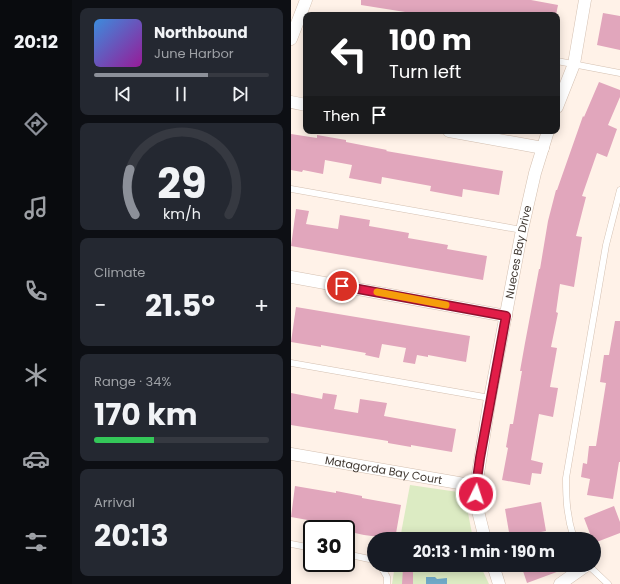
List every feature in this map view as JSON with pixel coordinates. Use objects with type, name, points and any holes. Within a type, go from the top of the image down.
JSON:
[{"type":"street","points":[[304,12],[306,0]]},
{"type":"street","points":[[560,99],[574,64],[585,0]]},
{"type":"street","points":[[291,37],[303,17]]},
{"type":"street","points":[[291,102],[303,104]]},
{"type":"street","points":[[466,134],[543,148]]},
{"type":"street","name":"Nueces Bay Drive","points":[[483,532],[476,503],[476,486],[490,398],[522,230],[535,173],[547,134]]},
{"type":"street","points":[[291,277],[506,316]]},
{"type":"street","name":"Matagorda Bay Court","points":[[291,454],[476,486]]},
{"type":"street","points":[[495,572],[499,584]]},
{"type":"street","points":[[560,584],[577,572]]},
{"type":"lane","points":[[560,61],[620,73]]},
{"type":"lane","points":[[291,190],[522,230]]},
{"type":"lane","points":[[573,532],[568,519],[566,478],[606,245],[620,190]]},
{"type":"lane","points":[[291,363],[490,398]]},
{"type":"lane","points":[[291,544],[303,546]]},
{"type":"lane","points":[[355,556],[367,558]]},
{"type":"lane","points":[[384,572],[387,577],[387,584]]},
{"type":"lane","points":[[595,572],[608,584]]},
{"type":"green space","points":[[410,485],[458,492],[465,497],[472,532],[401,532]]},
{"type":"green space","points":[[394,572],[483,572],[489,584],[392,584]]},
{"type":"water","points":[[426,577],[435,577],[437,579],[447,578],[447,584],[426,584]]},
{"type":"building","points":[[361,0],[531,0],[558,5],[557,12],[405,12],[361,5]]},
{"type":"building","points":[[603,13],[620,16],[620,50],[597,45]]},
{"type":"building","points":[[599,82],[620,90],[620,97],[608,125],[617,129],[607,157],[597,153],[582,196],[586,197],[576,236],[582,237],[574,287],[560,284],[556,312],[558,313],[551,347],[557,348],[550,387],[558,388],[553,417],[539,414],[531,460],[543,463],[541,474],[532,473],[530,485],[502,480],[508,448],[506,447],[510,424],[513,424],[522,371],[520,371],[548,221],[556,190],[583,116],[584,117]]},
{"type":"building","points":[[291,134],[317,138],[317,135],[346,140],[346,142],[387,150],[386,151],[503,171],[499,195],[463,189],[462,197],[430,191],[431,186],[382,177],[381,184],[349,178],[352,165],[325,160],[323,174],[303,170],[302,172],[291,170]]},
{"type":"building","points":[[296,209],[309,211],[306,224],[338,229],[340,215],[370,220],[369,226],[409,233],[408,238],[448,245],[447,249],[487,256],[483,280],[291,246]]},
{"type":"building","points":[[296,307],[470,336],[466,362],[428,355],[428,357],[417,355],[415,364],[403,362],[406,348],[382,344],[379,358],[365,355],[366,353],[321,345],[321,347],[291,342]]},
{"type":"building","points":[[615,321],[620,321],[620,462],[613,499],[587,495],[590,479],[581,477],[583,463],[587,464],[589,446],[596,446],[606,383],[600,382],[604,355],[609,355]]},
{"type":"building","points":[[291,393],[322,399],[323,393],[337,395],[334,409],[358,413],[360,399],[387,403],[384,416],[456,429],[452,452],[411,445],[411,447],[388,443],[388,441],[291,425]]},
{"type":"building","points":[[295,486],[336,493],[336,491],[362,496],[362,498],[401,505],[396,532],[367,532],[367,535],[355,533],[355,520],[308,520],[291,517]]},
{"type":"building","points":[[541,502],[546,531],[509,532],[505,509]]},
{"type":"building","points":[[614,506],[620,522],[620,533],[601,540],[601,532],[589,532],[584,518]]},
{"type":"building","points":[[403,572],[413,572],[413,584],[402,584]]},
{"type":"building","points":[[523,572],[557,572],[527,583]]},
{"type":"slow traffic","points":[[377,292],[446,305]]},
{"type":"route","points":[[342,286],[506,316],[490,398],[480,458],[476,494]]}]
